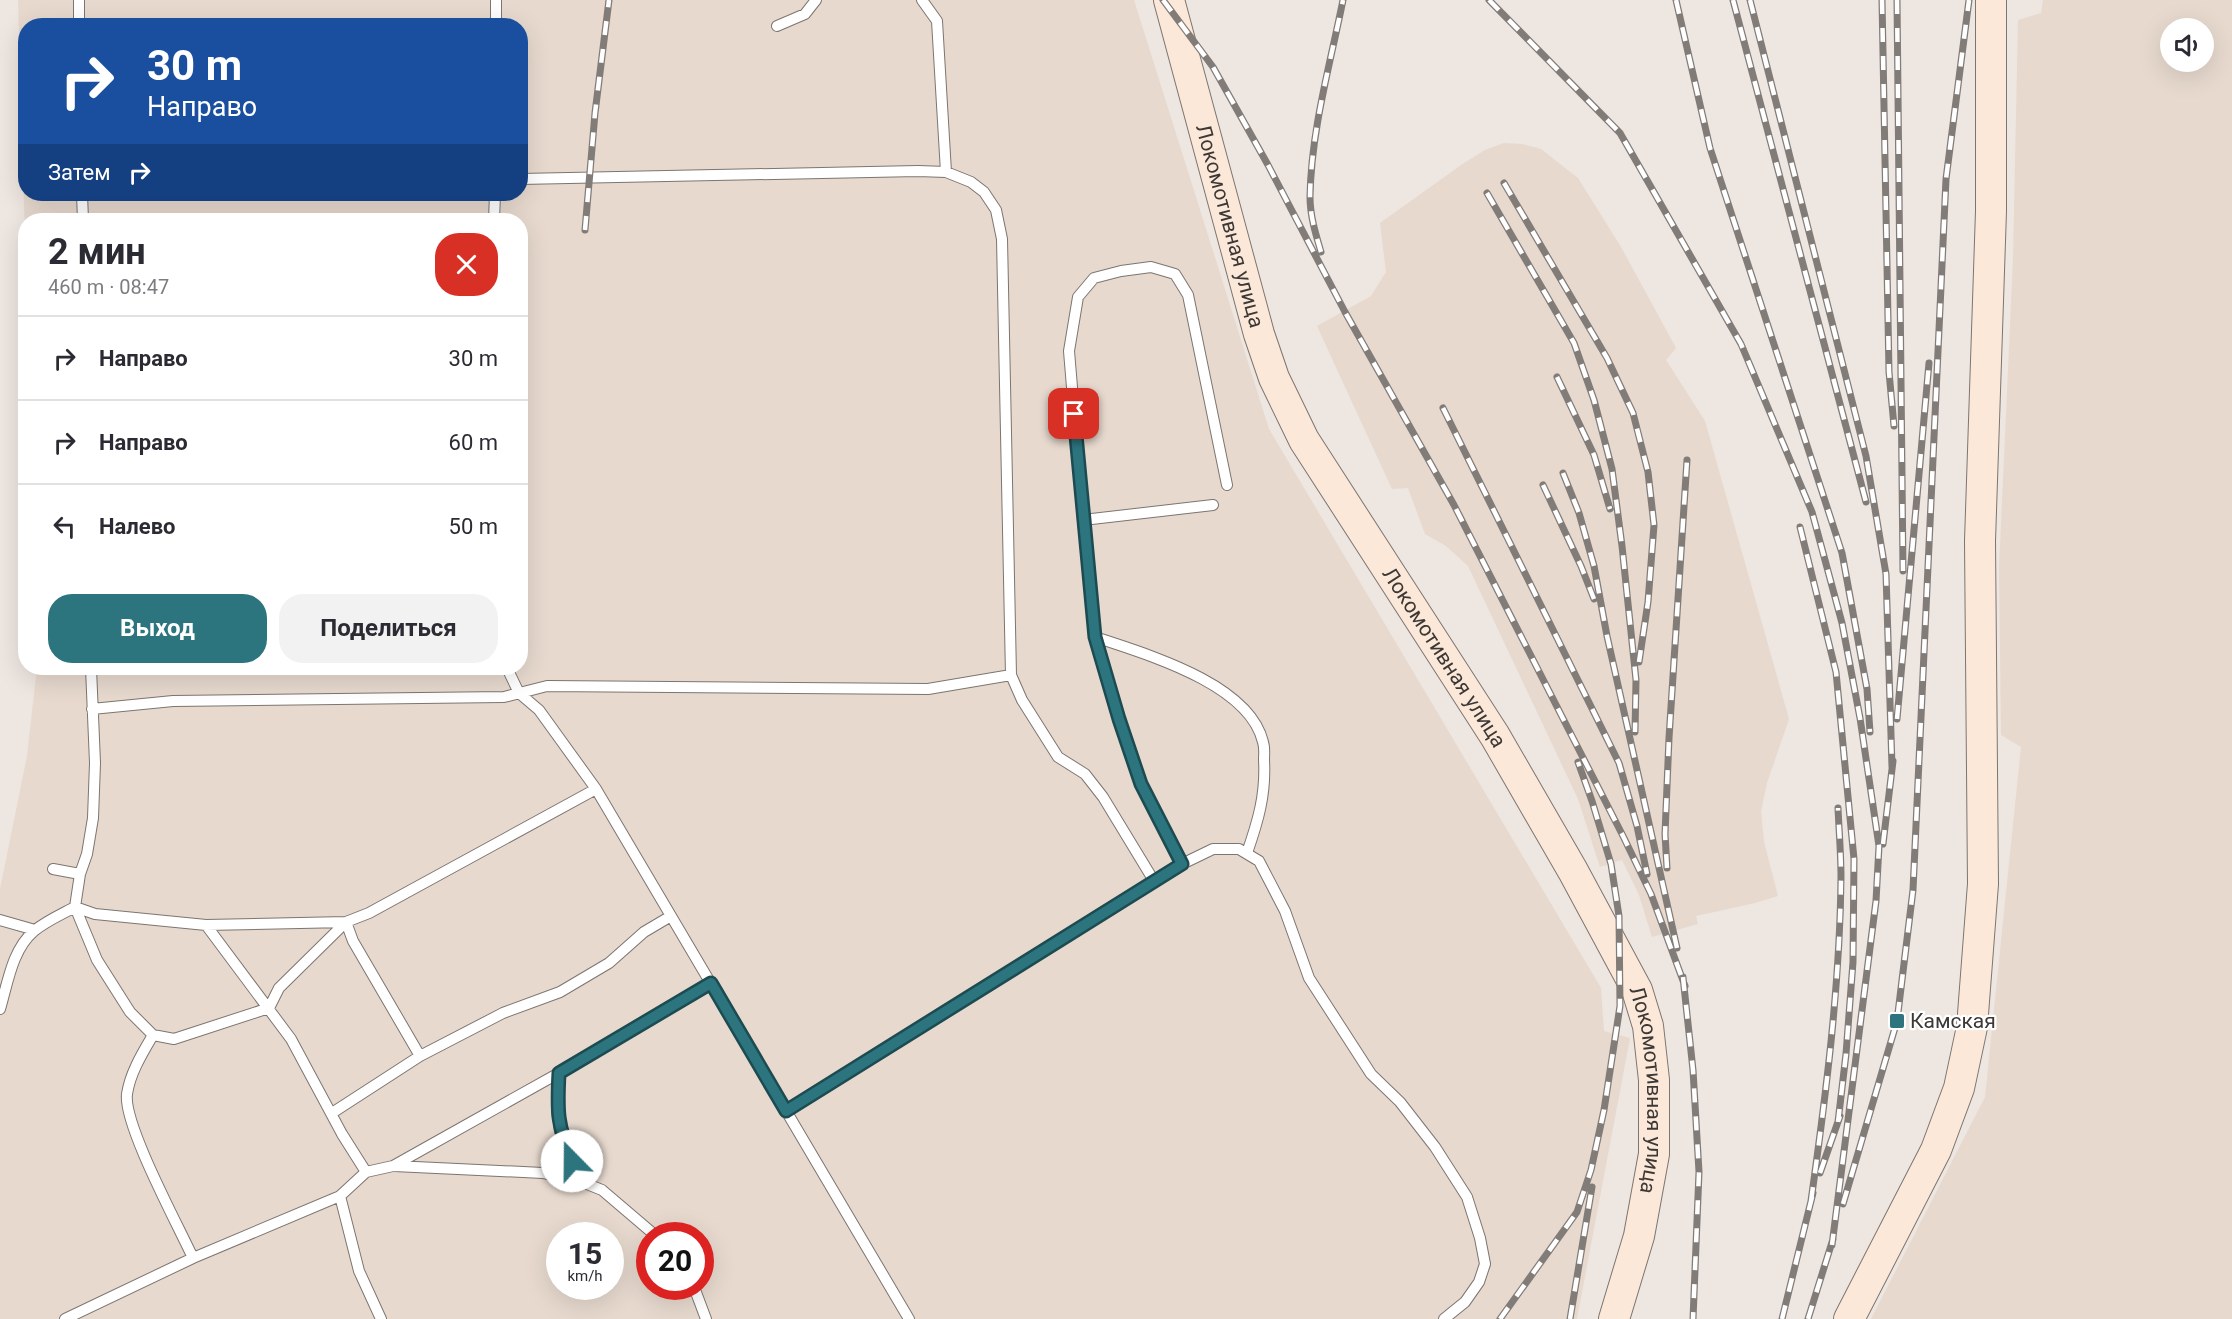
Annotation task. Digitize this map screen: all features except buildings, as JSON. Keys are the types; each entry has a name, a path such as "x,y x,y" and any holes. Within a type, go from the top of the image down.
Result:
{"main road":[{"name":"Локомотивная улица","path":"1169,0 1259,334 1274,378 1304,440 1495,736 1620,955 1637,990 1648,1026 1654,1080 1654,1154 1639,1236 1614,1319"},
{"path":"1849,1319 1936,1150 1959,1088 1972,1027 1983,884 1980,541 1991,211 1991,0"}],"lane":[{"path":"79,0 79,18"},
{"path":"496,0 496,18"},
{"path":"777,26 805,14 816,0"},
{"path":"922,0 937,21 946,172"},
{"path":"528,179 918,171 946,172 970,182 984,192 996,210 1002,239 1011,675 1022,700 1058,757 1085,774 1103,797 1154,881"},
{"path":"1182,864 1141,784 1095,637 1069,351 1078,297 1094,278 1151,267 1175,274 1188,295 1227,485"},
{"path":"1083,520 1213,505"},
{"path":"1095,637 1148,655 1205,679 1232,697 1253,720 1263,742 1265,777 1260,817 1247,854"},
{"path":"91,675 95,763 93,818 75,907 97,960 130,1012 153,1035 174,1039 269,1008 279,988 346,922"},
{"path":"510,675 519,693 539,710 596,789 909,1319"},
{"path":"92,709 172,701 504,697 547,686 928,689 1011,675"},
{"path":"0,1009 15,957 24,942 35,930 75,907 95,914 206,925 346,922 369,913 596,789"},
{"path":"786,1111 1182,864 1213,849 1239,849 1259,861 1285,911 1309,978 1371,1074 1400,1102 1428,1138 1467,1197 1485,1263 1479,1282 1465,1302 1444,1319"},
{"path":"53,869 80,874"},
{"path":"332,1113 420,1056 503,1013 560,992 609,963 644,932 671,916"},
{"path":"0,920 35,930"},
{"path":"346,922 353,940 420,1056"},
{"path":"206,925 291,1039 366,1172"},
{"path":"393,1166 559,1073 711,983"},
{"path":"153,1035 138,1061 127,1095 134,1131 193,1258"},
{"path":"559,1073 557,1111 561,1135 581,1182"},
{"path":"65,1319 193,1258 340,1196 366,1172 393,1166 543,1173 572,1178 602,1190 640,1222"},
{"path":"340,1196 359,1271 381,1319"},
{"path":"699,1300 706,1319"}],"shaded area":[{"path":"18,0 1134,0 1269,429 1601,988 1604,1031 1630,1038 1577,1319 0,1319 0,889 27,756 36,675 528,675 528,213 24,213 24,201 528,201 528,18 19,18"},
{"path":"2043,0 2232,0 2232,1319 1871,1319 1985,1097 2021,747 2001,735 1999,568 2013,259 2018,20 2041,13"},
{"path":"1504,143 1522,144 1541,149 1578,178 1621,247 1676,348 1666,360 1705,421 1789,719 1767,783 1761,811 1764,842 1778,896 1696,916 1698,924 1652,937 1639,895 1622,860 1600,867 1578,799 1468,566 1446,546 1425,534 1408,488 1392,489 1317,326 1371,296 1386,272 1380,223 1464,163 1485,150"}],"railway":[{"path":"585,230 595,113 609,0"},
{"path":"1163,0 1213,67 1268,165 1345,312 1454,505 1651,894 1685,986"},
{"path":"1321,252 1311,211 1311,172 1322,98 1343,0"},
{"path":"1489,0 1620,133 1741,344 1812,512 1842,623 1860,718 1879,846 1876,901 1832,1245"},
{"path":"1676,0 1710,148 1842,553 1867,689 1870,732"},
{"path":"1733,0 1866,502"},
{"path":"1750,0 1866,456 1886,574 1892,767"},
{"path":"1882,0 1889,372 1894,426"},
{"path":"1897,0 1903,571"},
{"path":"1843,1204 1897,1021 1913,890 1946,179 1969,0"},
{"path":"1504,183 1607,358 1633,413 1648,472 1654,525 1648,602 1639,662"},
{"path":"1487,193 1574,343 1594,400 1612,469 1622,546 1636,680 1635,732"},
{"path":"1897,719 1929,363"},
{"path":"1557,377 1594,455 1610,509"},
{"path":"1443,408 1619,763 1637,826 1647,874"},
{"path":"1667,868 1665,834 1669,738 1687,460"},
{"path":"1563,473 1579,513 1594,566 1607,636 1677,948"},
{"path":"1543,485 1594,599"},
{"path":"1800,527 1836,672 1854,859 1853,962 1838,1122"},
{"path":"1883,844 1893,761"},
{"path":"1500,1319 1577,1212 1591,1170 1604,1110 1620,1006 1619,916 1611,864 1578,762"},
{"path":"1811,1201 1827,1080 1838,958 1841,877 1838,808"},
{"path":"1683,977 1693,1070 1699,1172 1693,1319"},
{"path":"1820,1173 1840,1116"},
{"path":"1570,1319 1592,1187"},
{"path":"1782,1319 1813,1193"},
{"path":"1808,1319 1833,1239"}],"place":[{"name":"Камская","path":"1897,1021"}],"route":[{"path":"572,1161 561,1135 557,1111 559,1073 711,983 786,1111 1182,864 1141,784 1095,637 1074,414"}]}
